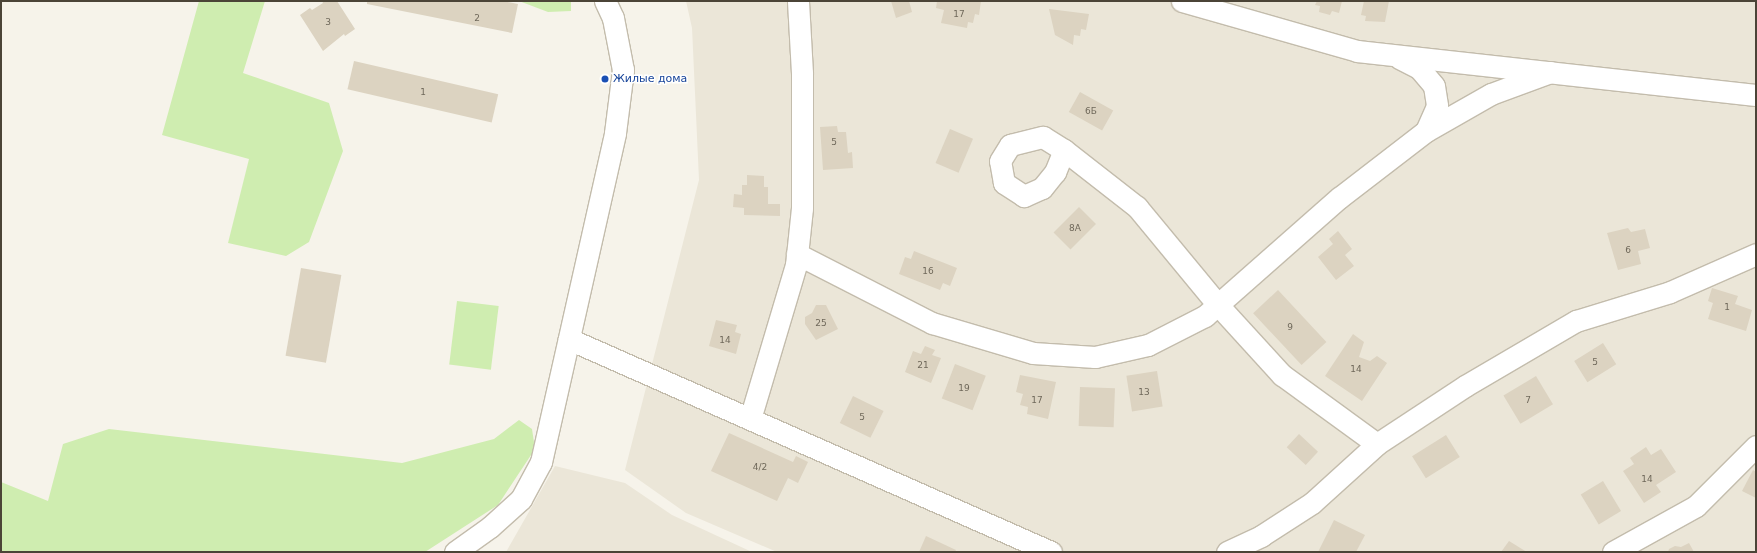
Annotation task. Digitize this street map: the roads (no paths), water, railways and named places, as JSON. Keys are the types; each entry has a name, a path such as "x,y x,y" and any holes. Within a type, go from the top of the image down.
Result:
{"street":[{"path":"455,552 490,527 521,499 541,462 615,132 623,70 613,18 605,1"},
{"path":"750,419 797,254 802,208 802,73 798,1"},
{"path":"1182,1 1357,51 1756,95"},
{"path":"1391,54 1419,68 1434,86 1437,106 1426,130"},
{"path":"797,254 932,323 1033,353 1095,357 1148,345 1205,316 1340,198 1426,130 1491,94 1550,72"},
{"path":"1064,150 1137,207 1218,305 1282,375 1377,444"},
{"path":"1227,552 1261,536 1312,504 1377,444 1465,386 1576,321 1670,292 1756,254"},
{"path":"569,339 1051,552"},
{"path":"1613,552 1696,506 1756,446"}],"place":[{"name":"Жилые дома","path":"605,79"}]}
